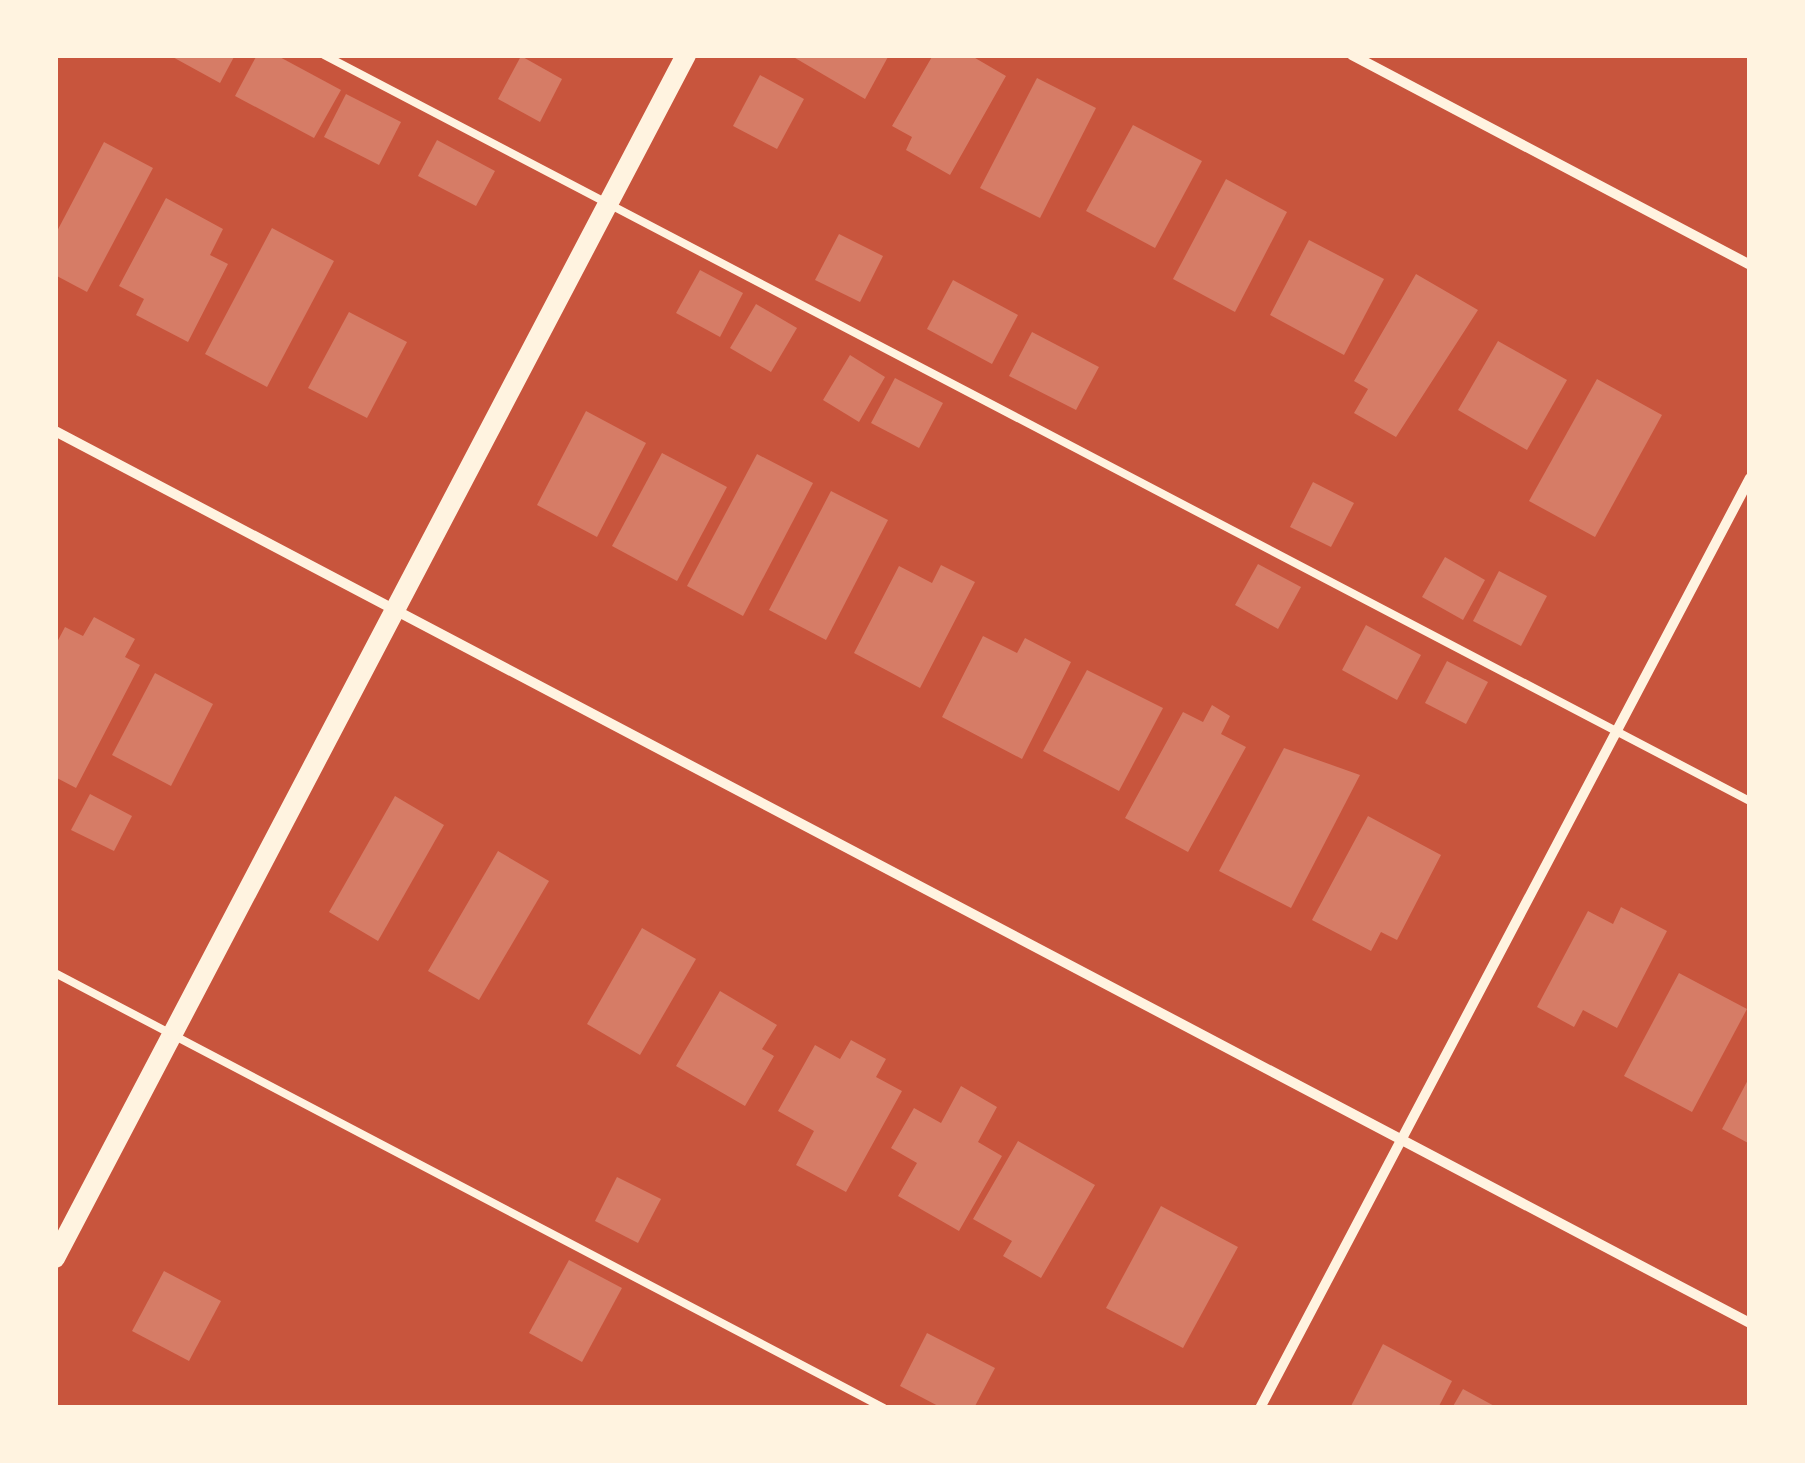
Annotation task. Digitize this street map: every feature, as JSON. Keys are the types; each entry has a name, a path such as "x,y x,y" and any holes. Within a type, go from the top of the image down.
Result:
{"main road":[{"path":"55,1258 686,55"}],"street":[{"path":"1352,55 1750,265"},
{"path":"55,432 1750,1323"},
{"path":"1260,1408 1750,478"}],"lane":[{"path":"324,55 1750,801"},
{"path":"55,973 884,1408"}],"building":[{"path":"169,55 235,55 220,83"},
{"path":"257,55 276,55 341,90 314,138 235,96"},
{"path":"790,55 889,55 865,99"},
{"path":"933,55 970,55 1006,76 950,175 906,150 912,137 892,126"},
{"path":"521,56 562,79 540,122 498,99"},
{"path":"760,75 804,99 777,149 733,126"},
{"path":"1037,78 1096,108 1040,218 980,188"},
{"path":"346,94 401,122 379,165 324,137"},
{"path":"1133,125 1202,161 1155,248 1086,211"},
{"path":"437,140 495,171 476,206 418,176"},
{"path":"104,142 153,168 87,292 55,275 55,235"},
{"path":"1226,179 1287,212 1235,312 1173,279"},
{"path":"166,198 223,229 210,255 228,264 188,342 136,315 144,299 119,286"},
{"path":"272,228 334,261 267,387 205,354"},
{"path":"839,234 883,256 860,302 815,280"},
{"path":"1309,240 1384,279 1344,355 1270,315"},
{"path":"700,270 743,293 720,337 676,313"},
{"path":"1416,274 1478,310 1396,437 1354,413 1368,389 1354,381"},
{"path":"953,280 1018,315 992,364 927,329"},
{"path":"756,304 797,328 771,372 730,348"},
{"path":"349,312 407,342 367,418 308,388"},
{"path":"1032,332 1099,367 1076,410 1009,376"},
{"path":"1498,341 1567,380 1527,450 1458,410"},
{"path":"850,355 885,377 859,422 823,400"},
{"path":"895,378 943,403 919,448 871,423"},
{"path":"1597,379 1662,415 1595,537 1529,501"},
{"path":"586,411 646,443 597,537 537,505"},
{"path":"662,453 727,487 677,581 612,546"},
{"path":"757,454 813,483 743,616 687,586"},
{"path":"1313,482 1354,503 1331,547 1290,527"},
{"path":"831,491 888,520 826,640 769,610"},
{"path":"1445,557 1485,580 1463,620 1422,597"},
{"path":"1258,564 1301,587 1278,629 1235,605"},
{"path":"941,565 975,582 920,688 854,653 899,566 932,583"},
{"path":"1499,571 1547,596 1521,646 1473,621"},
{"path":"94,617 135,639 125,657 140,665 76,788 55,777 55,646 65,627 83,636"},
{"path":"1366,625 1421,655 1397,700 1342,670"},
{"path":"983,636 1017,653 1025,638 1071,662 1022,759 942,717"},
{"path":"1447,661 1488,682 1466,724 1425,703"},
{"path":"1087,670 1163,708 1119,791 1043,751"},
{"path":"155,673 213,704 171,786 112,755"},
{"path":"1212,705 1230,716 1221,734 1246,747 1188,852 1125,818 1183,712 1203,722"},
{"path":"1284,748 1360,775 1291,908 1219,871"},
{"path":"90,794 132,816 114,851 71,830"},
{"path":"395,796 444,825 378,941 329,912"},
{"path":"1368,816 1441,855 1397,940 1381,932 1371,951 1312,920"},
{"path":"498,851 549,881 479,1000 428,971"},
{"path":"1621,907 1667,931 1617,1028 1583,1010 1574,1027 1537,1007 1588,911 1613,924"},
{"path":"642,928 696,959 640,1055 587,1024"},
{"path":"1679,973 1747,1009 1692,1112 1624,1076"},
{"path":"720,991 777,1025 762,1049 774,1056 745,1106 676,1066"},
{"path":"851,1040 886,1059 876,1077 902,1091 846,1192 796,1165 814,1131 778,1111 815,1045 840,1059"},
{"path":"1750,1076 1750,1144 1722,1129"},
{"path":"961,1086 997,1107 978,1142 1002,1156 959,1231 898,1196 917,1163 891,1148 914,1108 941,1123"},
{"path":"1018,1141 1095,1185 1041,1278 1003,1256 1012,1241 973,1219"},
{"path":"617,1177 661,1199 638,1243 595,1221"},
{"path":"1161,1206 1238,1247 1183,1348 1106,1308"},
{"path":"569,1260 622,1288 582,1362 529,1333"},
{"path":"164,1271 221,1301 189,1361 132,1331"},
{"path":"927,1333 995,1368 974,1408 942,1408 900,1386"},
{"path":"1383,1344 1452,1381 1438,1408 1350,1408"},
{"path":"1463,1389 1498,1408 1452,1408"}]}
